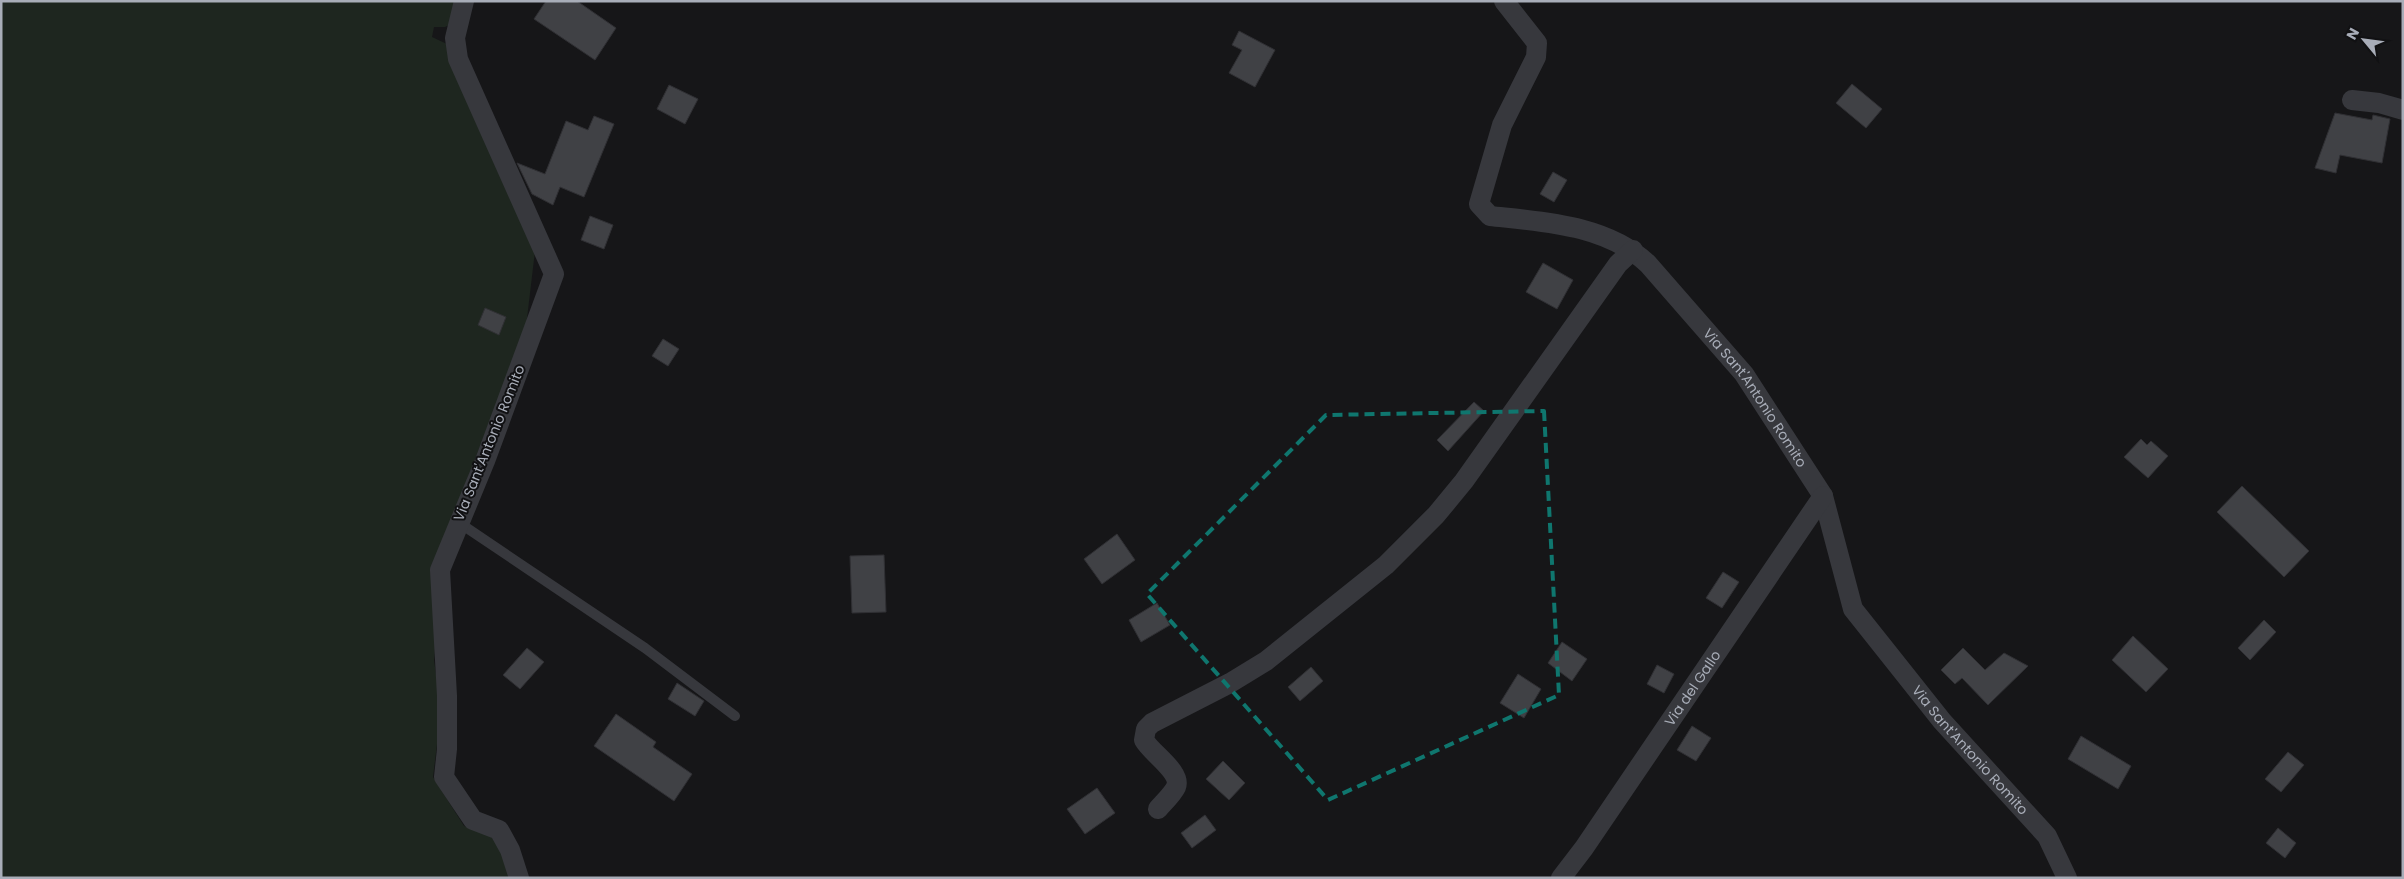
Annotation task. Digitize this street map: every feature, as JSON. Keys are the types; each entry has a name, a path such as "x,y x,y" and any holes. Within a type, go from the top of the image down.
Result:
{"street":[{"name":"Via Sant'Antonio Romito","path":"464,1 455,38 458,58 554,274 485,461 458,522 440,570 447,696 447,749 444,777 473,820 499,830 510,850 519,878"},
{"name":"Via Sant'Antonio Romito","path":"1504,1 1537,43 1536,57 1502,126 1479,204 1490,216 1541,222 1603,235 1633,250 1648,264 1744,374 1823,496 1853,609 1942,721 2047,836 2067,878"},
{"path":"2352,100 2379,103 2403,110"},
{"path":"1158,809 1176,788 1177,779 1174,772 1149,749 1144,740 1146,729 1152,723 1230,683 1266,661 1398,552 1436,514 1464,481 1618,264 1633,250"},
{"name":"Via del Gallo","path":"1561,878 1584,848 1823,496"}],"lane":[{"path":"458,522 645,648 735,716"}],"highlighted area":[{"path":"1544,411 1559,695 1328,800 1147,594 1326,415"}],"shaded area":[{"path":"1,1 456,1 451,24 445,27 434,27 432,37 449,45 535,251 526,327 445,537 434,660 441,712 433,777 464,826 493,838 501,848 511,878 1,878"}],"building":[{"path":"546,1 577,1 616,28 595,60 534,19"},
{"path":"1239,31 1275,50 1255,87 1229,73 1242,50 1232,45"},
{"path":"1852,84 1882,109 1866,128 1836,103"},
{"path":"669,85 698,99 685,124 657,109"},
{"path":"2335,113 2372,120 2373,115 2390,119 2382,163 2340,155 2336,173 2315,168"},
{"path":"594,116 614,124 584,197 560,187 553,205 532,194 517,163 545,174 566,121 588,130"},
{"path":"1553,172 1567,180 1554,202 1540,194"},
{"path":"590,216 613,225 604,249 581,240"},
{"path":"1543,263 1573,280 1557,309 1526,292"},
{"path":"485,308 506,317 499,335 478,325"},
{"path":"663,339 679,349 668,366 652,356"},
{"path":"1474,402 1484,411 1448,451 1437,440"},
{"path":"2141,439 2147,445 2151,441 2168,456 2148,478 2124,457"},
{"path":"2242,486 2309,551 2284,577 2217,512"},
{"path":"1117,534 1135,560 1102,584 1084,559"},
{"path":"884,555 886,612 852,613 850,556"},
{"path":"1723,572 1739,582 1722,608 1706,598"},
{"path":"1157,603 1170,625 1141,642 1129,620"},
{"path":"2264,620 2276,632 2250,660 2238,648"},
{"path":"2133,636 2168,669 2146,692 2112,660"},
{"path":"1562,642 1587,659 1572,681 1548,663"},
{"path":"527,648 544,662 520,689 503,675"},
{"path":"1963,648 1985,670 2004,653 2028,666 1988,705 1962,678 1955,684 1941,670"},
{"path":"1657,665 1674,674 1664,693 1647,684"},
{"path":"1311,667 1323,681 1300,701 1288,687"},
{"path":"1518,674 1541,689 1524,718 1500,703"},
{"path":"677,683 704,701 695,716 668,699"},
{"path":"616,714 656,742 653,747 692,774 674,801 594,746"},
{"path":"1692,726 1711,738 1696,761 1677,750"},
{"path":"2081,736 2131,766 2118,789 2068,759"},
{"path":"2288,752 2304,765 2281,792 2265,779"},
{"path":"1223,761 1245,783 1229,800 1206,779"},
{"path":"1097,788 1115,813 1085,834 1067,809"},
{"path":"1205,815 1216,830 1192,848 1181,833"},
{"path":"2278,828 2296,843 2285,858 2266,843"}]}
